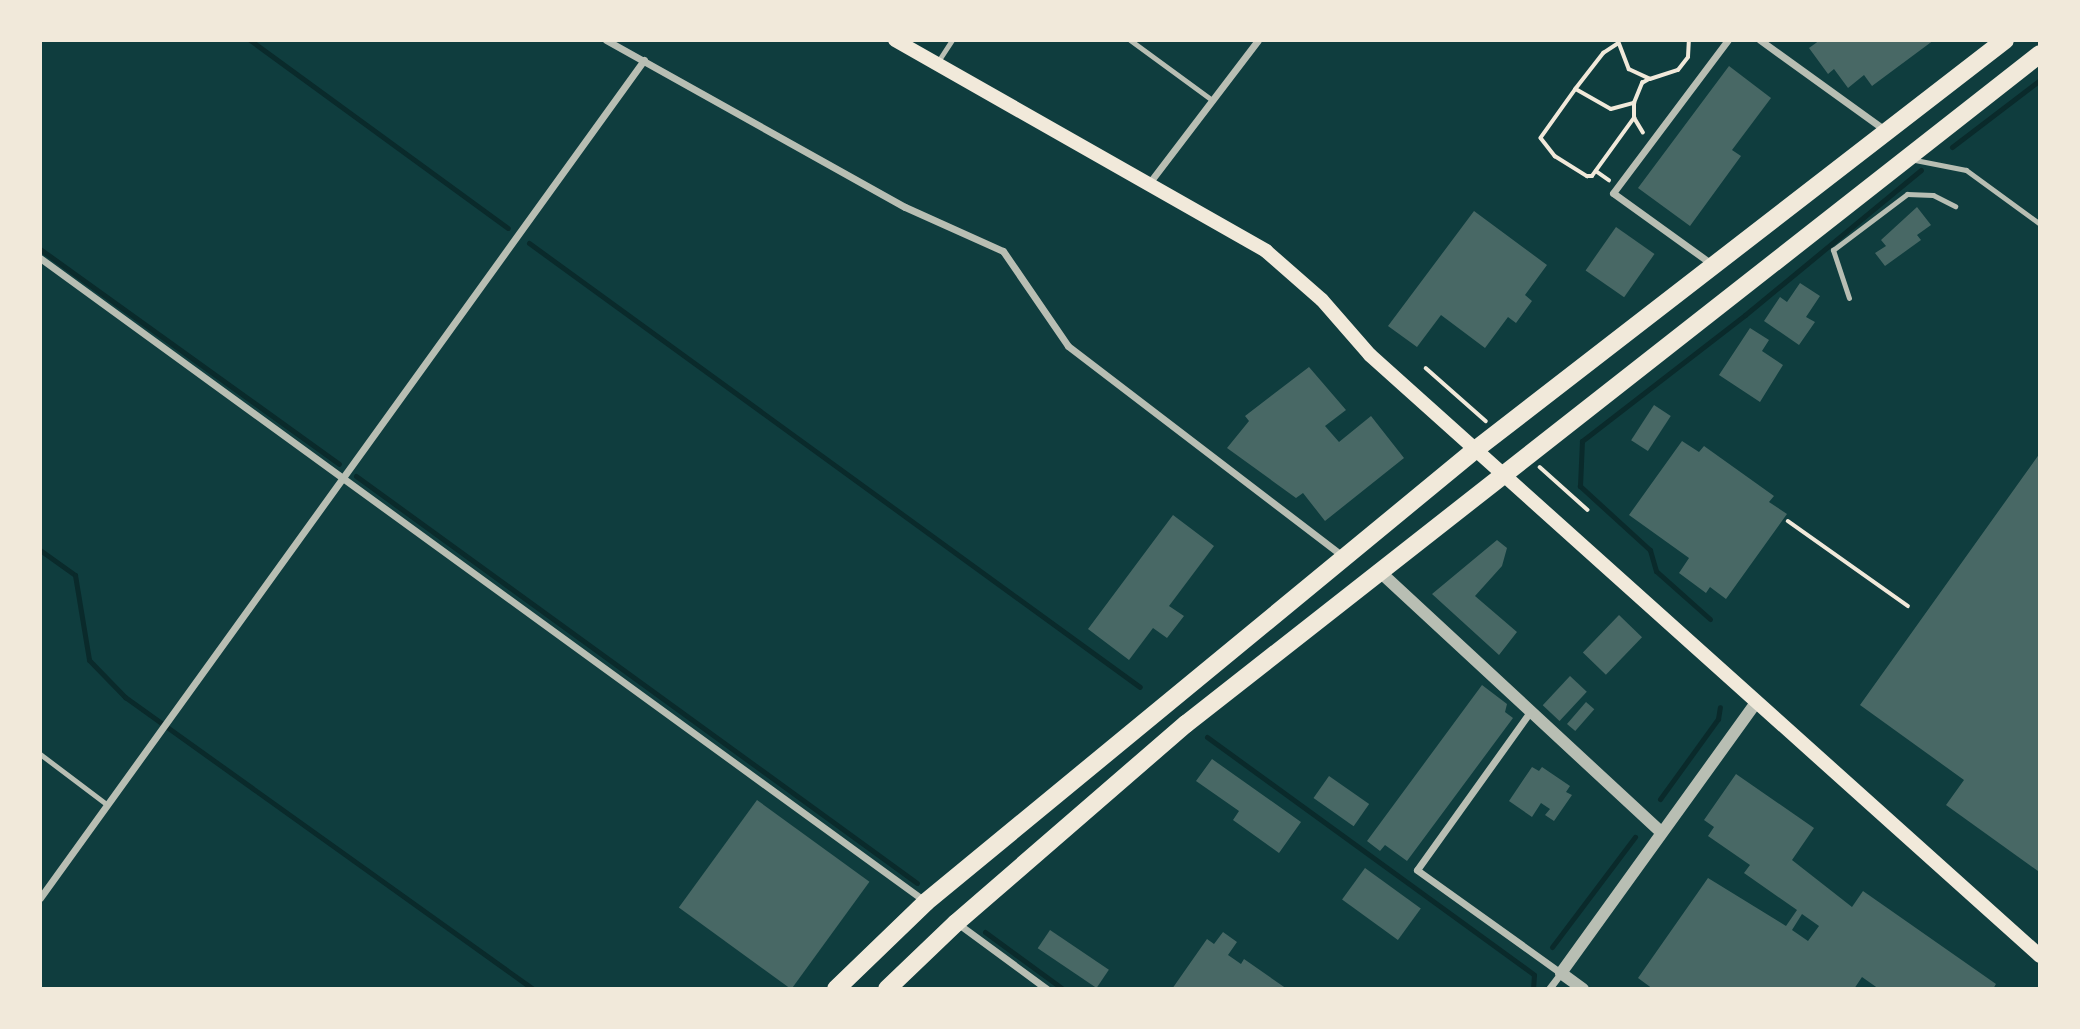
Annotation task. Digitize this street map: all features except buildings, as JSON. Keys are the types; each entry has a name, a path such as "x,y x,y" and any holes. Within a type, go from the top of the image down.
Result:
{"highway":[{"path":"836,989 926,902 1475,450 2005,40"},
{"path":"887,989 956,923 1186,724 1502,472 2040,54"}],"main road":[{"path":"895,40 1150,182 1266,251 1322,300 1370,355 2040,956"}],"street":[{"path":"606,40 905,207 1003,251 1068,346 1344,557"},
{"path":"1713,266 1613,193 1728,40"},
{"path":"1760,40 1886,131"},
{"path":"1150,182 1255,41"},
{"path":"40,898 644,60"},
{"path":"40,258 926,902"},
{"path":"1378,570 1661,832"},
{"path":"1549,989 1757,701"},
{"path":"1530,712 1417,870 1583,989"},
{"path":"956,923 1048,989"}],"lane":[{"path":"937,64 952,40"},
{"path":"1130,40 1212,100"},
{"path":"1897,163 1920,159 1966,170 2040,224"},
{"path":"1849,298 1833,250 1907,194 1933,195 1955,206"},
{"path":"40,754 106,804"}],"path":[{"path":"1646,138 1634,118 1634,103 1642,83 1678,70 1688,57 1689,40"},
{"path":"1634,118 1592,176 1587,176 1555,156 1541,138 1604,52 1618,42 1629,69 1650,79"},
{"path":"1576,89 1611,109 1634,103"},
{"path":"1788,521 1908,606"}],"waterway":[{"path":"250,40 508,228"},
{"path":"1952,147 2040,80"},
{"path":"1710,619 1656,571 1650,550 1580,486 1582,441 1745,315 1921,170"},
{"path":"529,243 1140,687"},
{"path":"40,249 339,464"},
{"path":"356,476 917,883"},
{"path":"40,550 75,575 89,660 125,697 533,989"},
{"path":"1660,799 1718,719 1720,707"},
{"path":"1207,737 1534,975 1533,989"},
{"path":"1552,947 1635,837"},
{"path":"985,932 1063,989"}]}
